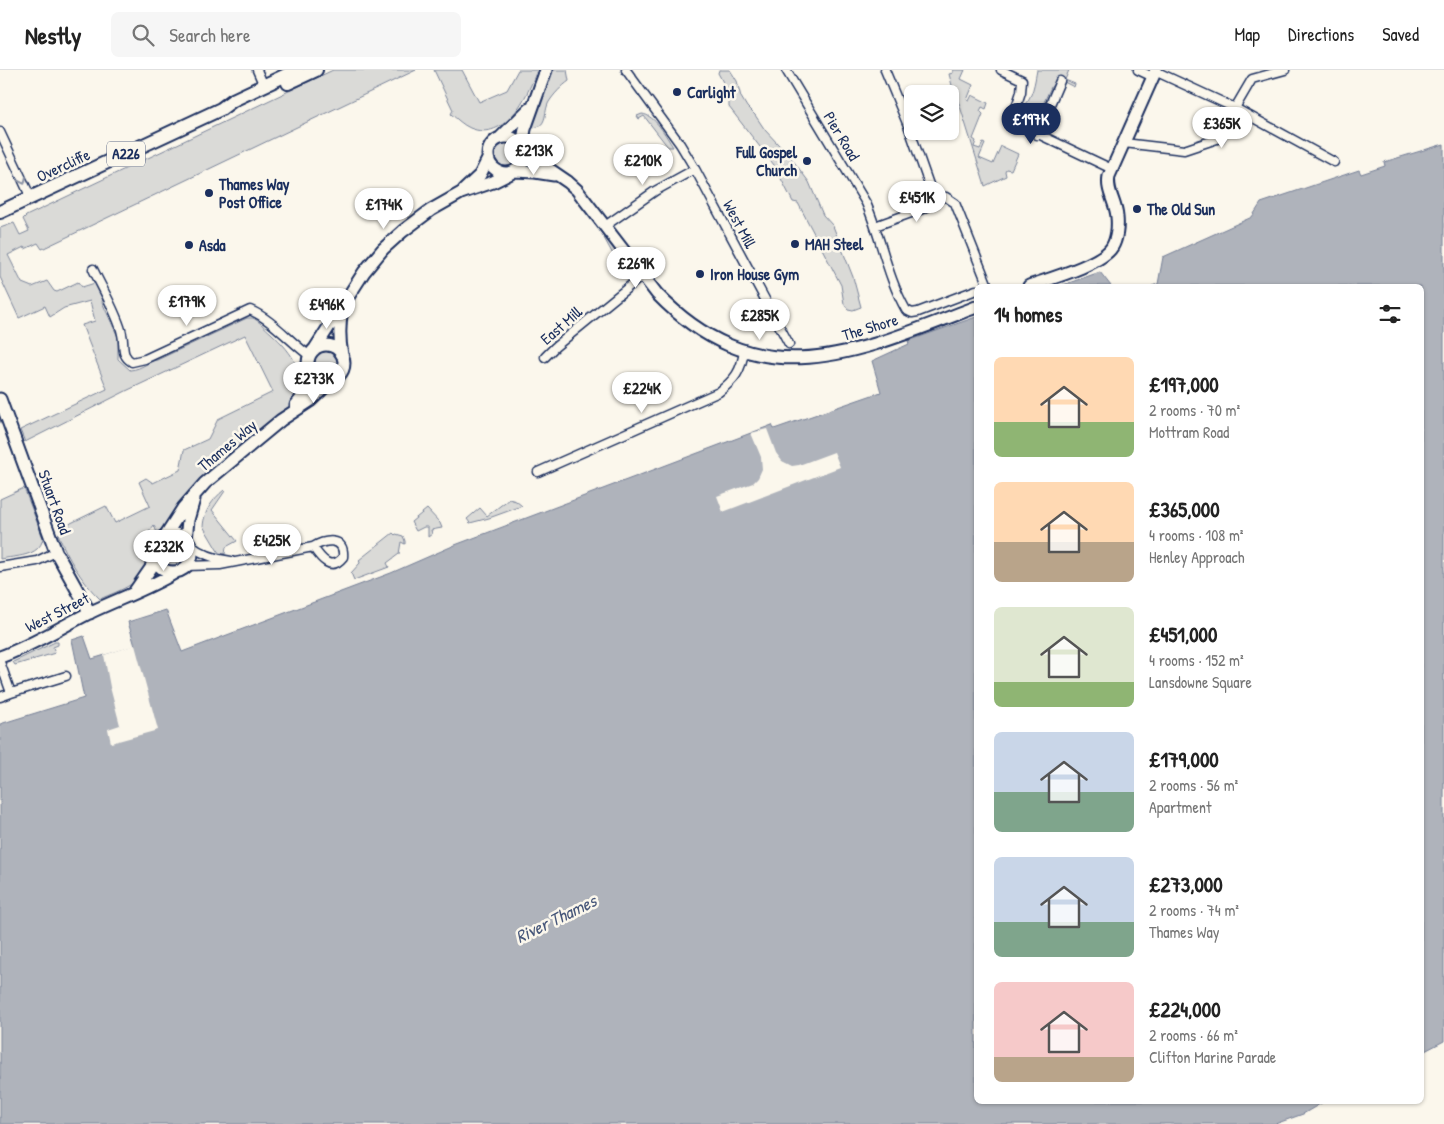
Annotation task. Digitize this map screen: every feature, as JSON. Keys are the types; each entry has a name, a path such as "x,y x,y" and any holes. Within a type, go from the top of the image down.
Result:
{"main road":[{"name":"Overcliffe","path":"221,109 233,100 264,86 307,71"},
{"name":"Overcliffe","path":"0,212 221,109 258,98 307,71"}],"street":[{"path":"257,70 264,86"},
{"path":"343,305 340,341 344,360 343,370 332,380 322,381 316,378 309,370 308,365 312,353 364,272 384,249 420,217 461,193 493,182 513,172 522,164 523,136 546,70"},
{"name":"West Mill","path":"626,70 680,144 695,169 789,344"},
{"name":"Pier Road","path":"786,70 866,203 875,226 880,247 906,310 912,313 918,312 974,291"},
{"path":"875,226 925,208 932,201 933,196 915,144 885,70"},
{"path":"1001,70 1022,80 1021,92 1014,110 1013,119 1022,128 1112,169"},
{"path":"1138,70 1154,73 1235,108 1334,162"},
{"path":"1124,143 1184,150 1220,138 1252,79 1262,73 1285,70"},
{"path":"1034,284 1101,258 1113,246 1117,218 1108,185 1112,169 1154,73"},
{"path":"1037,135 1060,81"},
{"path":"532,106 501,138 491,144 488,149 490,164 497,171 535,172 561,177"},
{"path":"0,132 30,198"},
{"path":"501,138 513,139 523,149"},
{"name":"The Shore","path":"523,149 577,190 656,294 684,320 709,336 744,351 770,356 806,359 856,350 974,308"},
{"path":"461,193 480,175 488,159"},
{"path":"605,226 655,191 695,169"},
{"path":"933,196 946,197 955,203 987,284"},
{"path":"93,269 121,328 123,354 132,362 144,360 250,310 262,315 297,347 312,353"},
{"name":"East Mill","path":"545,358 555,347 642,276"},
{"path":"312,353 319,346 330,345 342,354"},
{"path":"538,472 719,392 739,373 744,351"},
{"name":"Thames Way","path":"281,420 305,394 309,370"},
{"name":"Thames Way","path":"165,536 183,508 219,471 281,420 310,400 332,380"},
{"name":"Stuart Road","path":"0,399 3,418 56,552 90,613"},
{"name":"Thames Way","path":"188,542 188,520 195,495"},
{"path":"235,561 208,556 177,535 165,536 156,544 154,555 159,566 170,572 220,565 313,547"},
{"path":"181,569 192,555 188,542"},
{"path":"0,567 37,561 56,552"},
{"name":"West Street","path":"130,596 145,579 151,568 154,555"},
{"name":"West Street","path":"0,658 90,613 157,584 181,569"},
{"path":"0,662 11,693"},
{"path":"0,696 66,676"}],"shaded area":[{"path":"333,70 416,70 42,249 38,243 8,255 22,283 32,287 47,281 54,291 57,292 78,282 82,287 95,283 118,337 118,359 130,370 157,360 247,318 253,318 279,340 297,366 300,385 293,405 182,501 157,533 154,525 146,540 148,558 147,566 143,573 138,579 123,589 100,599 76,569 58,534 71,523 106,506 115,523 150,506 139,482 146,478 153,483 180,470 184,450 208,439 218,419 273,392 245,335 126,391 25,442 20,430 107,389 82,325 95,321 90,301 64,308 50,317 45,306 19,318 0,277 0,228 14,223 20,235 29,231 23,219 26,216"},
{"path":"434,70 462,70 479,102 507,90 518,70 537,70 528,92 514,114 505,123 494,129 483,131 467,127 451,114 453,110"},
{"path":"552,70 567,70 569,81 558,90 549,102 543,123 535,128 529,128"},
{"path":"719,70 730,70 737,81 741,97 747,107 809,182 823,215 833,226 853,277 861,307 853,310 848,309 844,304 841,285 798,203 793,202 774,165 729,107 731,97 718,73"},
{"path":"953,70 965,70 961,79 973,85 967,100 969,101 972,95 988,103 986,109 982,107 980,111 983,114 973,139 976,141 974,147 980,149 983,143 985,144 979,158 993,164 1001,146 1018,154 1011,170 1006,169 1006,176 985,186 959,103 959,85 952,85 949,74 953,73"},
{"path":"1037,70 1069,70 1065,80 1075,84 1074,87 1058,79 1051,87 1038,115 1039,119 1035,128 1022,121 1019,116 1022,106 1031,95"},
{"path":"647,115 656,122 673,147 668,147 644,116 639,119 637,116"},
{"path":"506,142 515,146 519,155 515,164 506,168 497,164 493,155 497,146"},
{"path":"604,238 607,239 625,264 627,268 626,278"},
{"path":"326,350 335,354 339,363 335,372 326,376 317,372 313,363 317,354"},
{"path":"24,488 43,538 41,544 32,552 0,559 0,499"},
{"path":"224,490 212,510 237,541 226,547 225,554 219,553 203,526 205,515 210,506"},
{"path":"509,499 516,501 522,506 470,523 467,519 480,508 487,516"},
{"path":"427,509 440,523 442,528 431,530 432,534 428,537 428,527 416,531 411,522"},
{"path":"393,533 403,536 405,544 401,542 399,554 387,563 389,567 354,580 351,573 360,563 359,560"},
{"path":"173,541 181,545 185,553 181,561 173,565 165,561 161,553 165,545"},
{"path":"58,642 58,645 53,647 55,653 15,665 13,662"}],"water":[{"path":"1444,144 1444,1041 1424,1051 1424,284 1158,284 1163,257 1252,217 1261,203 1359,170 1361,174 1385,166 1384,162"},
{"path":"1100,272 1109,284 1066,284"},
{"name":"River Thames","path":"974,318 974,1104 1320,1104 1303,1114 1275,1124 0,1124 0,724 84,698 72,640 84,636 92,659 135,646 128,622 166,610 182,652 391,573 455,545 772,425 774,429 881,392 872,361 909,344 908,341"}],"pier":[{"path":"767,429 776,453 782,461 792,466 799,465 834,452 840,467 723,512 717,496 753,483 758,478 762,469 761,457 751,433"},
{"path":"135,645 158,730 111,743 108,729 120,725 104,655"}],"place":[{"name":"Carlight","path":"677,92"},
{"name":"Full Gospel Church","path":"807,161"},
{"name":"Thames Way Post Office","path":"209,193"},
{"name":"The Old Sun","path":"1137,209"},
{"name":"MAH Steel","path":"795,244"},
{"name":"Asda","path":"189,245"},
{"name":"Iron House Gym","path":"700,274"}]}
